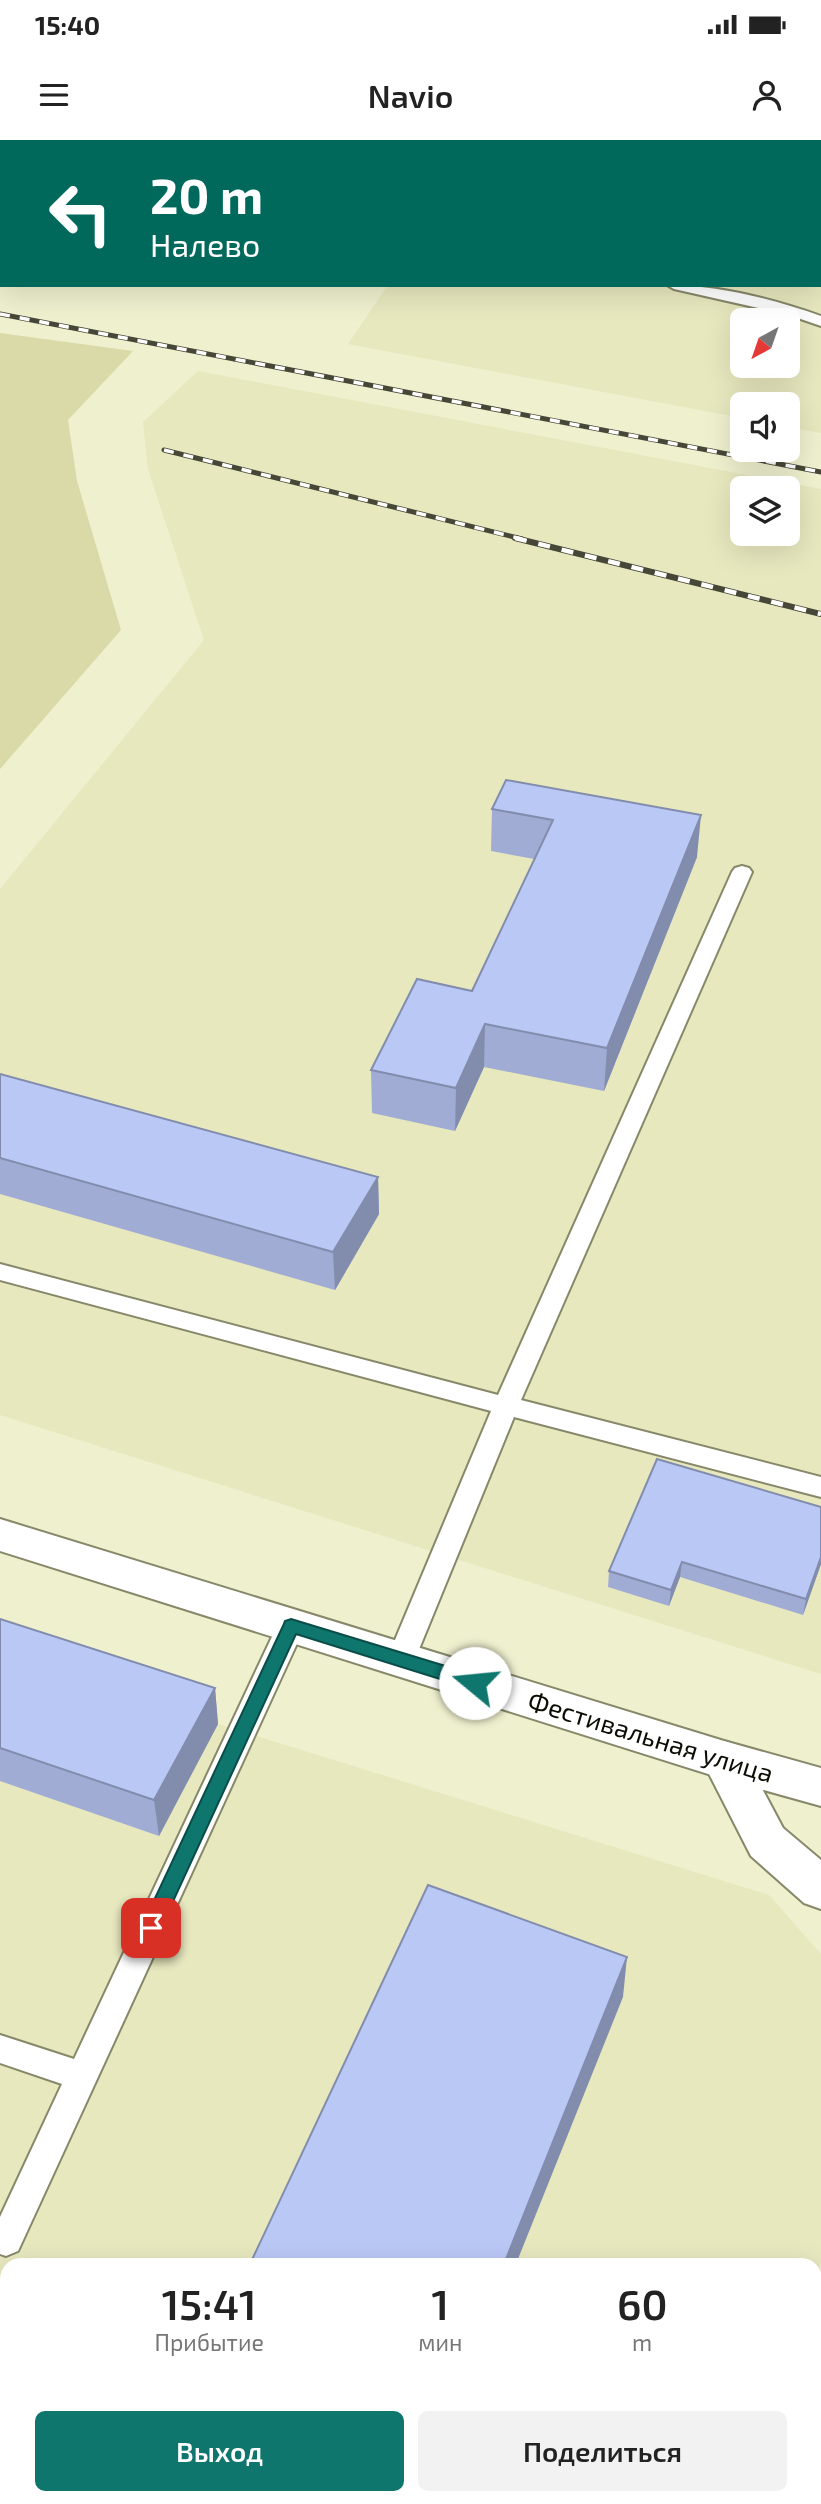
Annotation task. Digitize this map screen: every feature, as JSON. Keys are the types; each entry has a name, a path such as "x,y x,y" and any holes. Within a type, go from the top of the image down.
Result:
{"main road":[{"name":"Фестивальная улица","path":"0,1535 724,1760 821,1787"},
{"path":"724,1760 767,1842 821,1889"}],"lane":[{"path":"683,287 793,311 821,321"},
{"path":"401,1659 506,1406 742,872"},
{"path":"0,1272 821,1487"},
{"path":"0,2238 6,2239 291,1626"},
{"path":"0,2049 83,2076"}],"shaded area":[{"path":"387,287 821,287 821,433 800,429 800,392 730,392 730,416 348,344"},
{"path":"0,333 133,351 68,420 77,481 121,630 0,769"},
{"path":"198,371 752,476 730,476 730,546 800,546 800,485 821,489 821,1674 0,1415 0,889 204,640 148,469 143,422"},
{"path":"0,1653 218,1724 769,1895 821,1954 821,2258 0,2258"}],"building":[{"path":"506,780 701,815 607,1048 485,1024 456,1088 371,1070 417,979 472,991 553,820 492,809"},
{"path":"0,1074 378,1177 333,1252 0,1158"},
{"path":"657,1459 821,1507 821,1557 806,1599 682,1562 671,1590 609,1571"},
{"path":"0,1619 215,1688 154,1800 0,1748"},
{"path":"428,1885 627,1957 506,2258 253,2258"}],"railway":[{"path":"0,314 821,472"},
{"path":"164,450 522,539"},
{"path":"515,538 821,614"}],"route":[{"path":"151,1928 291,1626 475,1683"}]}
